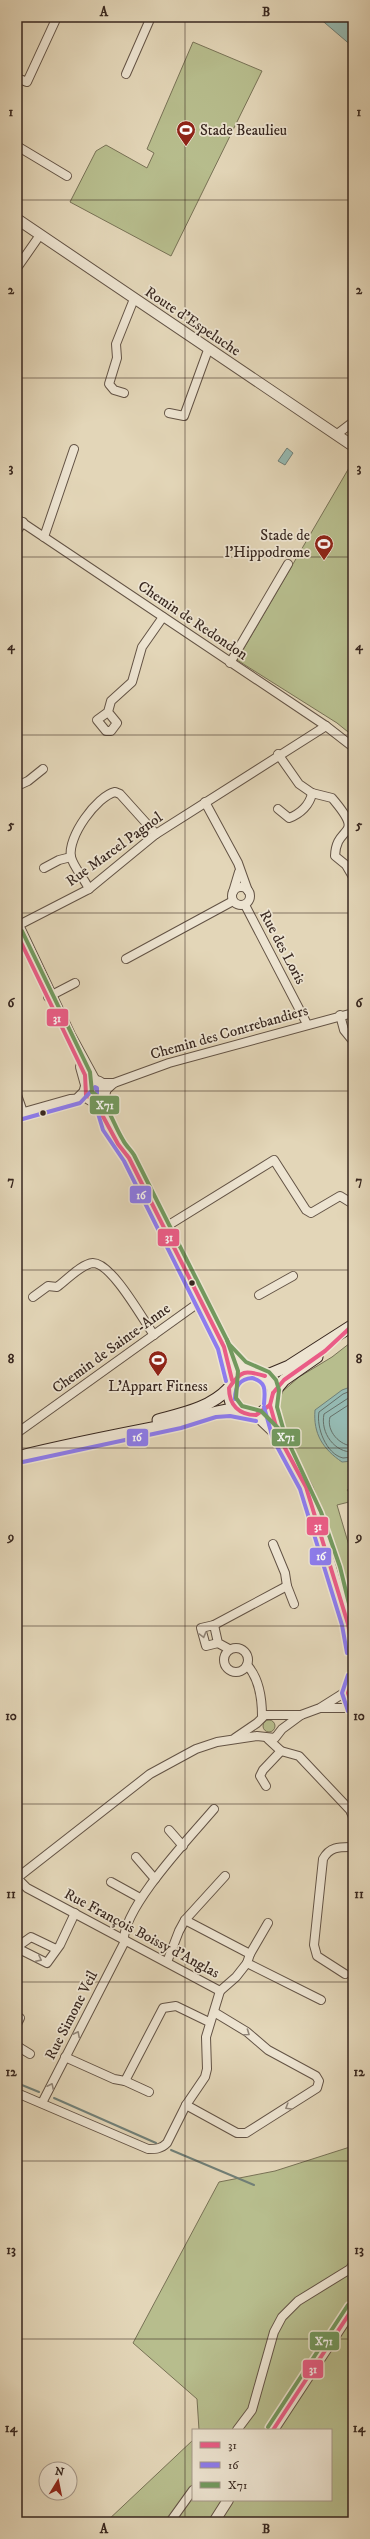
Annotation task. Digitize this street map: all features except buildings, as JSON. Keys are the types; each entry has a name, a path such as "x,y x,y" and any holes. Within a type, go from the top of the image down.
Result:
{"main road":[{"path":"265,1376 277,1372 339,1336 353,1325"},
{"path":"17,1457 140,1429 180,1422 220,1410 235,1409 245,1414 256,1415 270,1405 273,1393 284,1380 325,1351 339,1336"},
{"path":"140,1429 151,1422 197,1409 218,1400 237,1376 249,1371 265,1376 270,1381 273,1393"},
{"path":"231,1384 229,1399 235,1409"}],"street":[{"path":"17,78 26,82 57,17"},
{"path":"126,74 150,17"},
{"path":"17,146 67,176"},
{"name":"Route d'Espeluche","path":"17,219 208,350 353,446"},
{"path":"17,268 40,235"},
{"path":"124,393 114,390 109,384 117,358 116,344 134,299"},
{"path":"169,413 184,416 208,350"},
{"path":"336,435 353,422"},
{"path":"44,537 74,449"},
{"path":"17,530 20,520"},
{"name":"Chemin de Redondon","path":"20,520 326,726 353,747"},
{"path":"230,662 288,564"},
{"path":"108,712 111,701 132,682 142,647 163,617"},
{"name":"Rue Marcel Pagnol","path":"17,927 89,889 156,834 278,754 326,726"},
{"path":"278,754 299,784 312,793 332,798 350,822 350,827 336,846 335,856 346,865 353,877"},
{"path":"17,786 28,781 43,769"},
{"path":"278,809 289,818 297,815 311,801 312,793"},
{"path":"89,889 71,857 70,846 76,832 103,797 108,794 120,794 156,834"},
{"path":"205,802 238,863 239,872 250,898 245,905 238,905 233,896 239,872"},
{"path":"44,868 59,860 71,857"},
{"path":"126,959 233,896 239,888 248,891"},
{"name":"Rue des Loris","path":"245,905 307,1024"},
{"path":"17,927 92,1092 118,1144 129,1158 224,1347 231,1384"},
{"path":"49,996 75,983"},
{"name":"Chemin des Contrebandiers","path":"20,1113 92,1092 169,1063 340,1015 353,1013"},
{"path":"340,1015 344,1030 353,1041"},
{"path":"17,1095 20,1113"},
{"path":"164,1228 274,1160 306,1210 311,1213 340,1196 353,1204"},
{"path":"33,1298 48,1286 58,1287 84,1266 92,1263 100,1265 122,1287 154,1335"},
{"path":"259,1295 293,1276"},
{"name":"Chemin de Sainte-Anne","path":"17,1434 201,1301"},
{"path":"224,1347 249,1371"},
{"path":"270,1405 279,1437 306,1487 348,1624 353,1652"},
{"path":"256,1415 279,1437"},
{"path":"273,1544 285,1573 287,1586 294,1604"},
{"path":"216,1644 206,1646 201,1628 214,1625 287,1586"},
{"path":"348,1624 353,1634"},
{"path":"214,1625 216,1644 226,1653"},
{"path":"237,1648 245,1652 248,1660 247,1665 241,1671 233,1672 225,1666 226,1653 237,1648"},
{"path":"247,1665 254,1674 266,1717 258,1731 280,1750 299,1756 350,1810 353,1817"},
{"path":"320,1708 353,1708 348,1691 353,1678"},
{"path":"234,1738 266,1717 300,1715 320,1708 348,1691"},
{"path":"17,1878 150,1774 196,1749 234,1738 266,1738 279,1732 300,1715"},
{"path":"266,1717 281,1722 279,1732 280,1750 263,1770 260,1776 266,1786"},
{"name":"Rue Simone Veil","path":"42,2104 124,1943 124,1939 140,1898 214,1808"},
{"path":"169,1830 183,1846"},
{"path":"345,1974 317,1956 314,1945 323,1859 327,1852 335,1847 353,1847"},
{"path":"136,1857 155,1879"},
{"path":"167,1962 185,1920 225,1876"},
{"name":"Rue François Boissy d'Anglas","path":"17,1878 26,1888 220,1991 214,2012 209,2022 206,2037 207,2069 201,2084 186,2105 170,2138 163,2147 148,2149 42,2104"},
{"path":"111,1882 140,1898"},
{"path":"56,1949 31,1937 17,1948 47,1963 56,1949 75,1913"},
{"path":"185,1920 250,1954"},
{"path":"220,1991 236,1977 247,1963 250,1954 268,1923"},
{"path":"247,1963 321,2000"},
{"path":"125,2081 163,2008 176,2006 209,2022"},
{"path":"186,2105 237,2133 246,2133 318,2088 319,2081 316,2076 268,2050 247,2032 214,2012"},
{"path":"17,2046 30,2054"},
{"path":"65,2057 114,2079 125,2081 149,2092"},
{"path":"17,2093 42,2104"},
{"path":"238,2429 252,2410 274,2332 282,2317 298,2301 350,2269 353,2264"},
{"path":"274,2429 353,2308"},
{"path":"170,2522 192,2491"},
{"path":"214,2522 227,2501"}],"green space":[{"name":"Stade Beaulieu","path":"193,42 262,71 171,256 70,202 96,151 106,145 147,168 154,153 147,149"},
{"name":"Stade de l'Hippodrome","path":"353,461 353,736 337,723 237,660"},
{"path":"350,1343 353,1343 353,1485 347,1490 353,1497 353,1501 337,1505 353,1559 353,1613 323,1514 313,1487 280,1423 276,1408 283,1391 299,1377 332,1357"},
{"path":"269,1720 273,1722 275,1726 273,1730 269,1732 265,1730 263,1726 265,1722"},
{"path":"353,2146 353,2522 106,2522 192,2441 192,2501 332,2501 332,2429 199,2429 197,2399 133,2343 219,2182 275,2171"}],"water":[{"path":"318,17 353,17 353,47"},
{"path":"287,448 293,453 285,465 278,461"},
{"path":"353,1386 353,1461 342,1462 329,1452 321,1440 316,1426 315,1410 342,1390"}],"waterway":[{"path":"17,2083 39,2092"},
{"path":"54,2098 156,2143"},
{"path":"171,2150 254,2185"}],"transit line":[{"name":"X71","path":"22,931 90,1072 92,1092 102,1101 119,1134 134,1155 229,1344 246,1362 269,1372 276,1380 279,1390 277,1407 285,1435 321,1512 340,1567 353,1620"},
{"name":"31","path":"17,934 85,1075 86,1095 94,1100"},
{"name":"16","path":"19,1120 80,1103 95,1087 97,1088 97,1110 103,1130 124,1161 218,1349 226,1381"},
{"name":"31","path":"94,1100 118,1144 129,1158 224,1347 232,1380"},
{"name":"31","path":"273,1393 284,1380 325,1351 353,1325"},
{"name":"X71","path":"227,1340 238,1371 236,1398 242,1406 261,1411 286,1436"},
{"name":"31","path":"265,1376 248,1372 240,1375 229,1388 229,1394 233,1404 240,1411 250,1415 256,1415 270,1405 273,1393"},
{"name":"16","path":"235,1399 239,1384 244,1380 252,1378 263,1385 265,1391 264,1404"},
{"name":"31","path":"270,1405 279,1437 306,1487 348,1624 353,1652"},
{"name":"16","path":"264,1407 273,1439 300,1489 342,1625 347,1653"},
{"name":"16","path":"18,1463 181,1428 216,1417 230,1416 256,1421"},
{"name":"16","path":"348,1675 342,1693 348,1711"},
{"name":"31","path":"353,1678 348,1693 353,1708"},
{"name":"X71","path":"268,2427 348,2305"},
{"name":"31","path":"274,2429 353,2308"}],"place":[{"name":"Stade Beaulieu","path":"186,147"},
{"name":"Stade de l'Hippodrome","path":"324,561"},
{"name":"L'Appart Fitness","path":"158,1377"}]}
